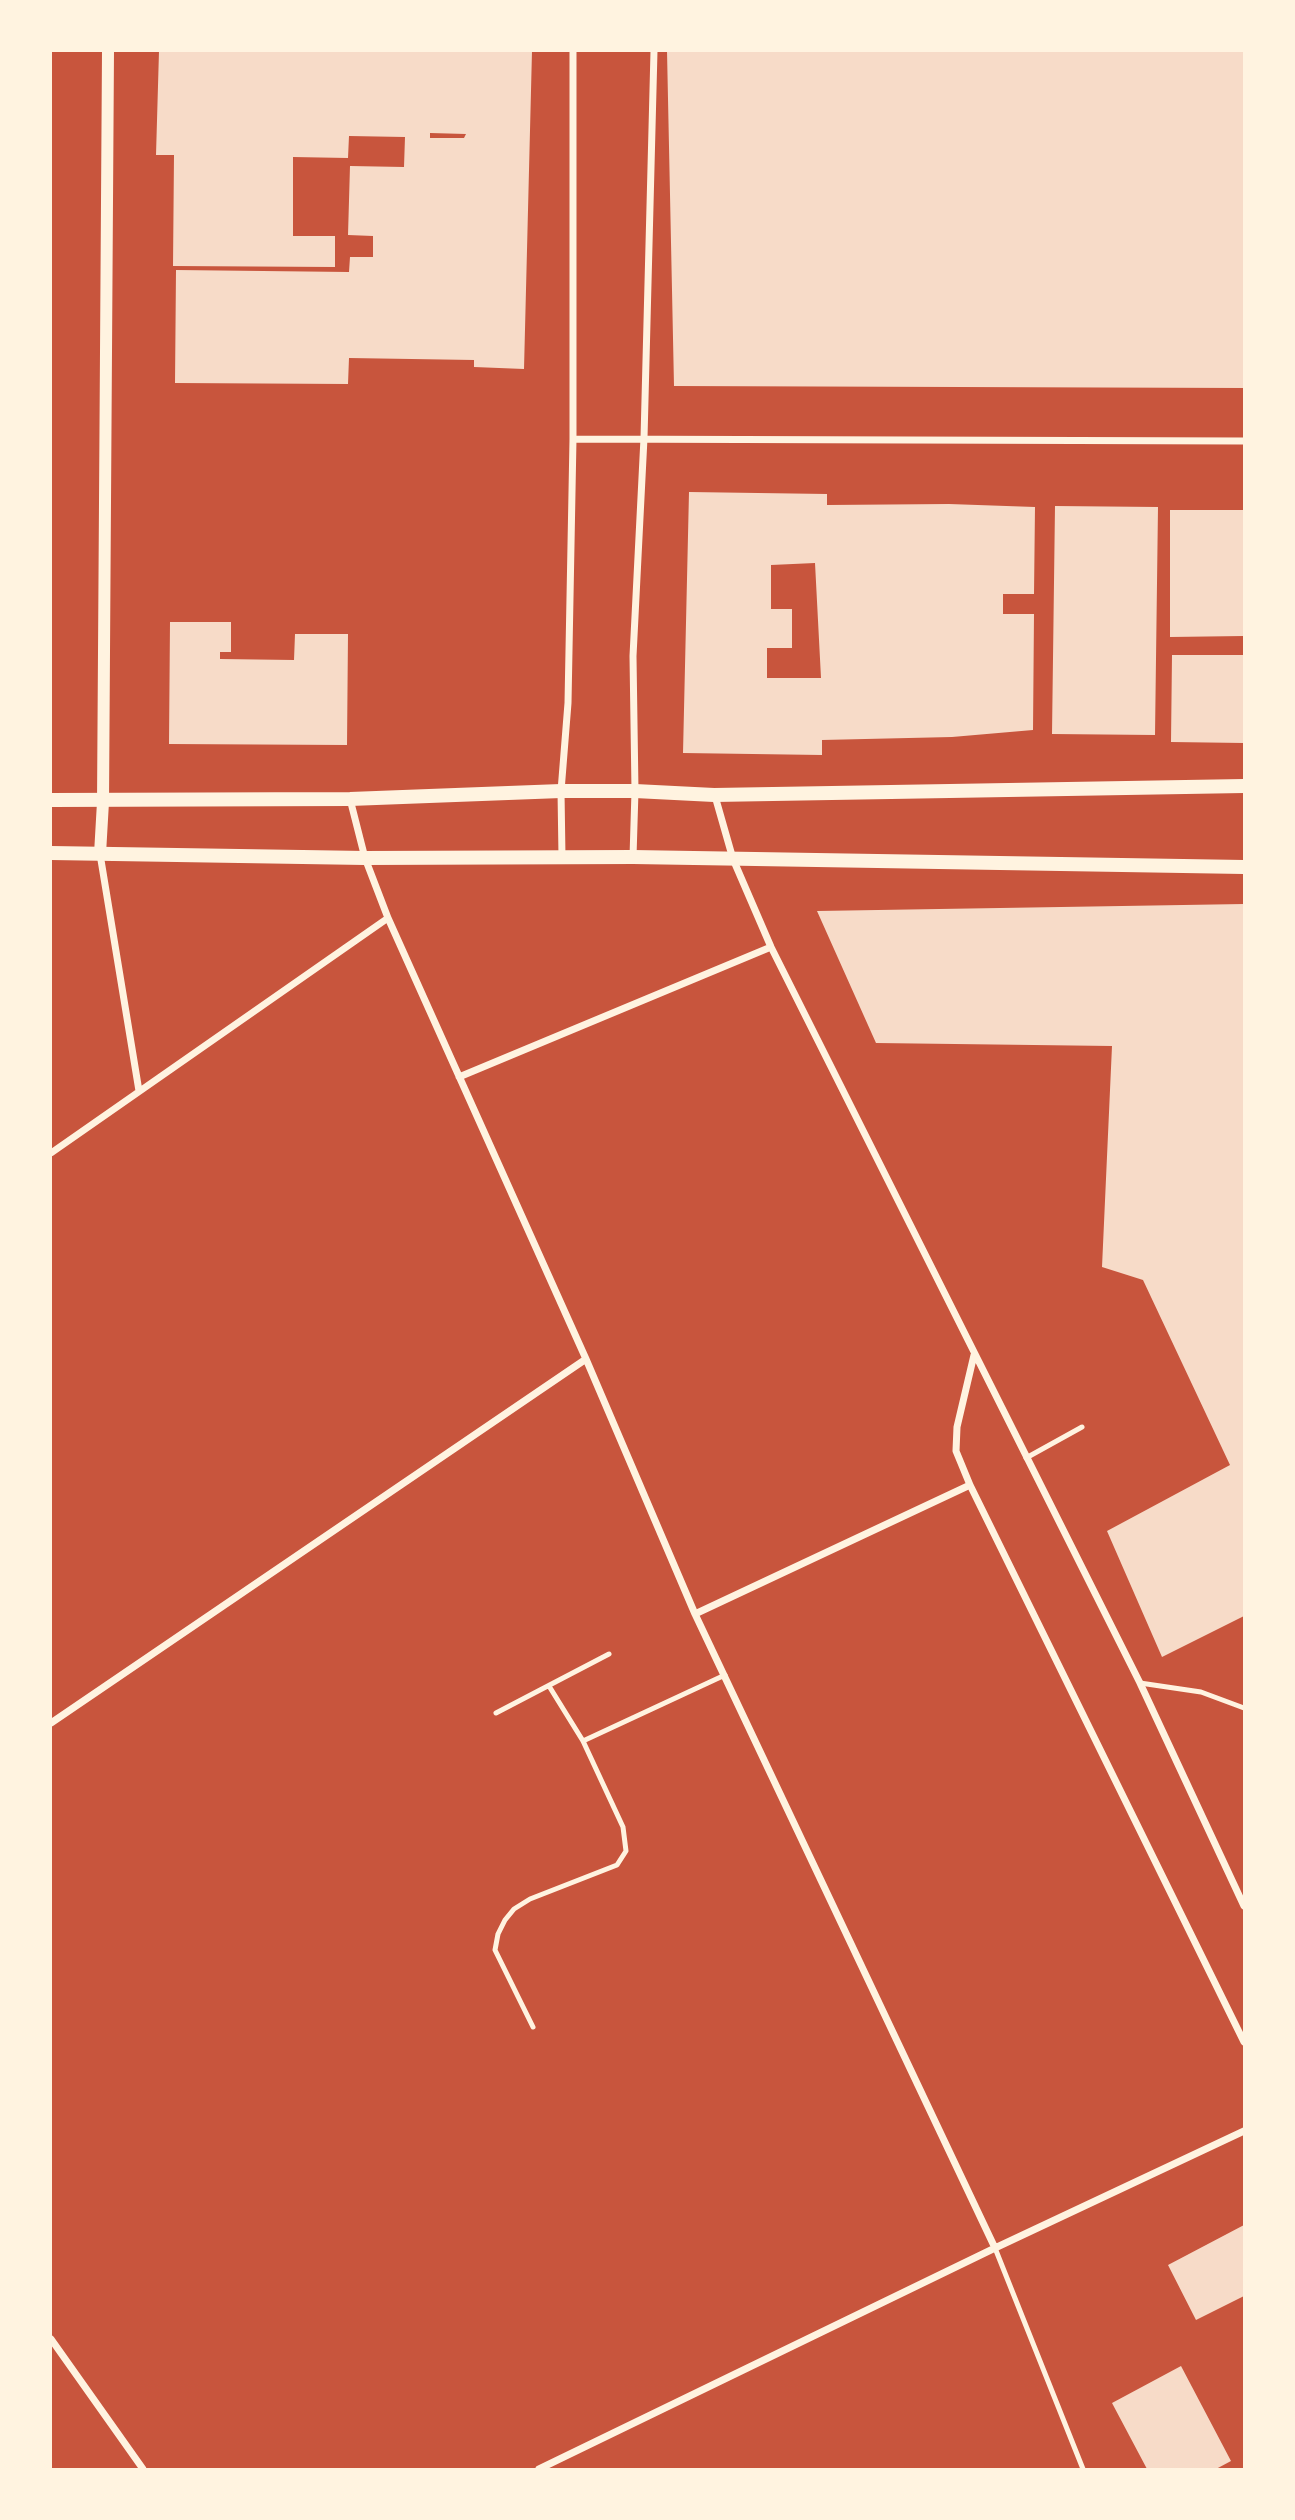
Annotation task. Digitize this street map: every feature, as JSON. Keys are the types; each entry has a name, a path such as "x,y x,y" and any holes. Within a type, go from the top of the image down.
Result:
{"main road":[{"path":"51,800 103,802 350,799 561,791 714,795 1244,786"},
{"path":"51,853 365,858 633,857 1244,867"}],"street":[{"path":"108,51 103,802 100,854 139,1091"},
{"path":"562,857 561,791 568,703 573,439 573,51"},
{"path":"633,857 633,656 644,438 653,51"},
{"path":"573,439 1244,441"},
{"path":"714,795 733,859 771,947 1140,1683 1244,1906"},
{"path":"350,799 365,858 388,918 586,1359 695,1614 995,2248"},
{"path":"51,1153 388,918"},
{"path":"459,1077 771,947"},
{"path":"974,1355 957,1427 956,1451 970,1485 1244,2042"},
{"path":"51,1723 586,1359"},
{"path":"695,1614 970,1485"},
{"path":"539,2469 995,2248 1244,2131"},
{"path":"51,2339 143,2469"}],"lane":[{"path":"1026,1458 1083,1427"},
{"path":"496,1713 609,1654"},
{"path":"583,1741 724,1675"},
{"path":"1140,1683 1201,1692 1244,1708"},
{"path":"533,2027 495,1950 498,1934 505,1920 514,1909 530,1899 617,1865 626,1851 623,1827 583,1741 573,1729 549,1686"},
{"path":"995,2248 1083,2469"}],"building":[{"path":"159,51 532,51 524,369 474,367 474,360 349,358 348,384 175,383 176,270 349,272 350,257 373,257 373,236 348,235 350,166 404,167 405,137 349,136 348,158 293,157 293,236 335,236 335,267 173,266 174,155 156,155","holes":["430,133 466,134 464,138 430,138"]},
{"path":"667,51 1244,51 1244,388 674,386"},
{"path":"689,492 827,494 827,505 949,504 1035,507 1034,594 1003,594 1003,614 1034,614 1033,730 952,737 822,740 822,755 683,753","holes":["815,563 821,678 767,678 767,648 792,648 792,609 771,609 771,565"]},
{"path":"1055,506 1158,507 1155,735 1052,734"},
{"path":"1170,510 1244,510 1244,636 1170,637"},
{"path":"170,622 231,622 231,652 220,652 220,659 294,660 295,634 348,634 347,745 169,744"},
{"path":"1172,655 1244,655 1244,743 1171,742"},
{"path":"1244,904 1244,1616 1162,1657 1107,1531 1230,1465 1143,1280 1102,1267 1112,1046 876,1043 817,911"},
{"path":"1244,2225 1244,2296 1196,2320 1168,2265"},
{"path":"1181,2366 1231,2461 1216,2469 1147,2469 1112,2403"}]}
